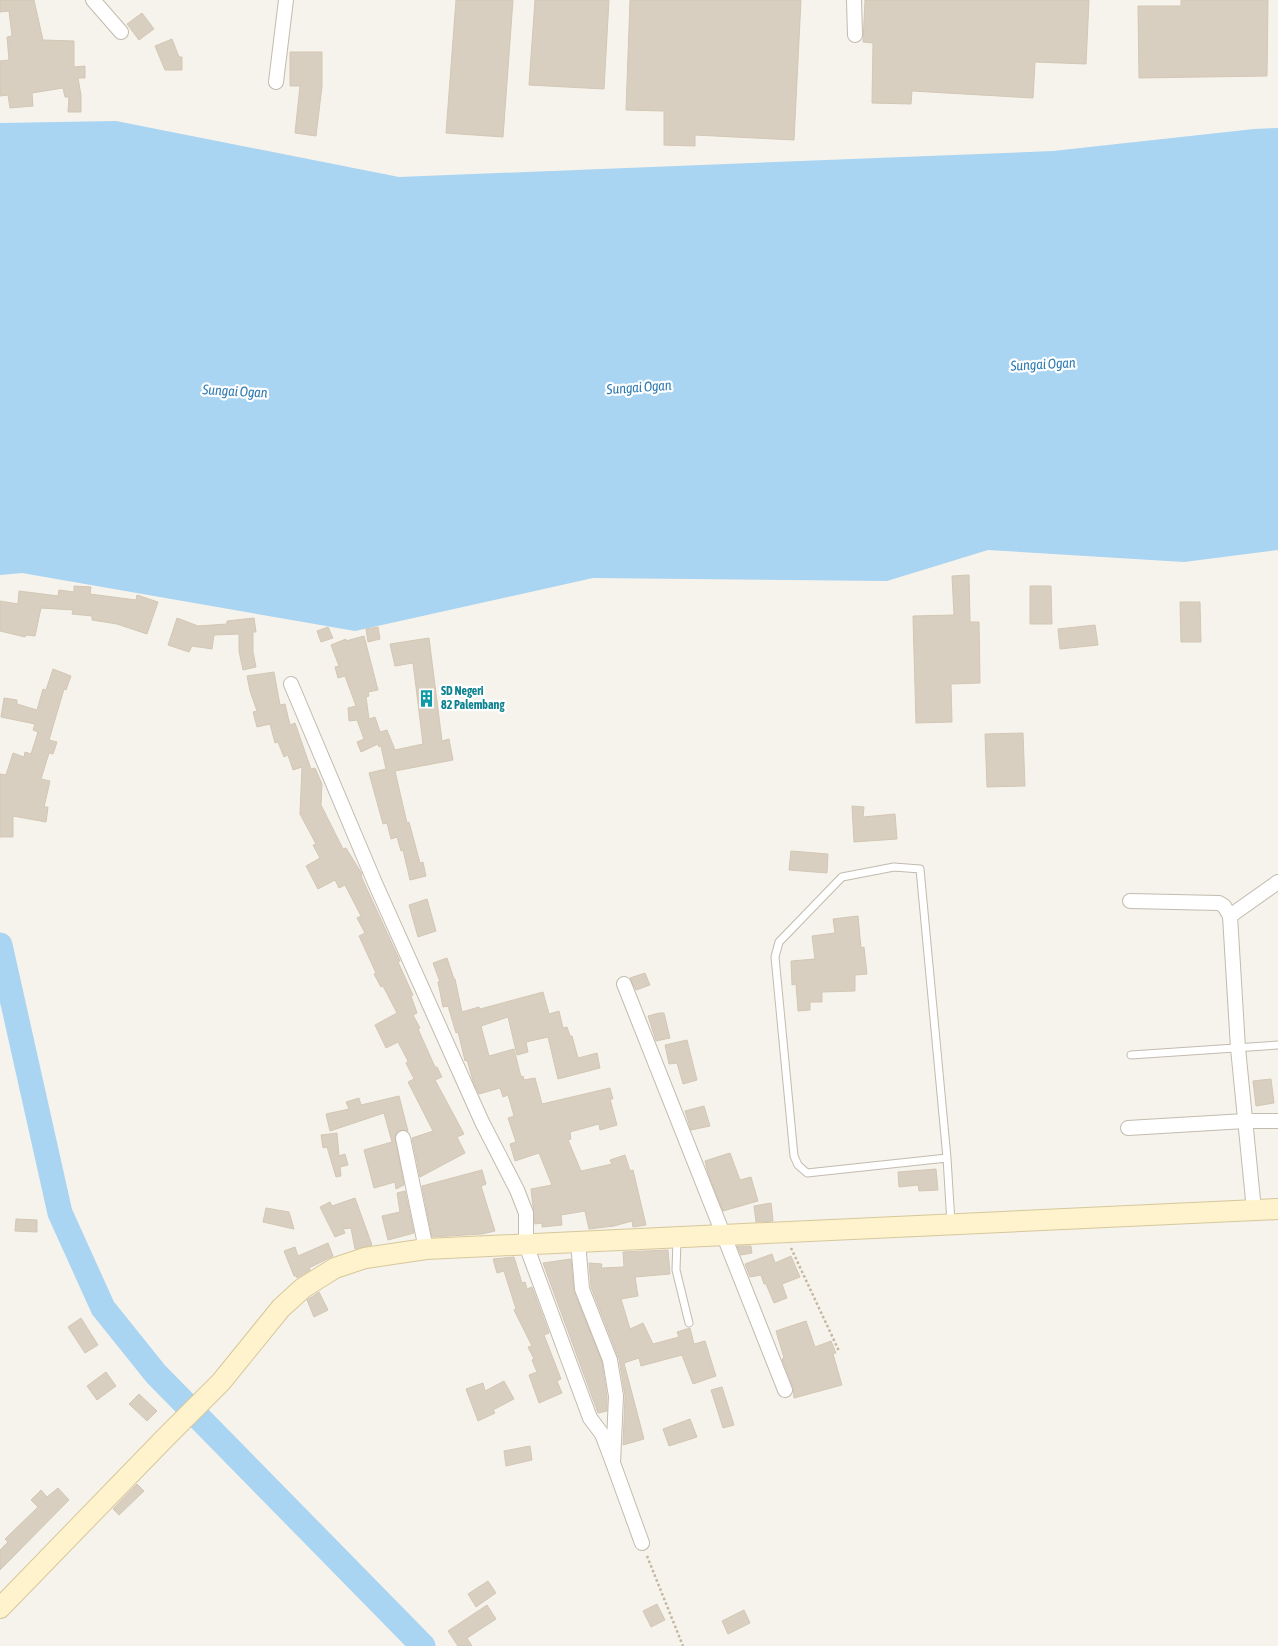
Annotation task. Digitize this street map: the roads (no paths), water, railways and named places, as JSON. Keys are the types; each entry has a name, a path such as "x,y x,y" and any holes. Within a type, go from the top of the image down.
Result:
{"street":[{"path":"93,0 121,32"},
{"path":"276,82 286,0"},
{"path":"854,0 856,35"},
{"path":"291,684 379,891 482,1122 526,1214 526,1244 590,1418 609,1432"},
{"path":"1230,916 1278,882"},
{"path":"1130,901 1219,903 1224,906 1230,916 1238,1048 1254,1210"},
{"path":"624,984 785,1390"},
{"path":"1128,1128 1278,1121"},
{"path":"402,1138 426,1249"},
{"path":"0,1608 221,1382 281,1308 303,1288 335,1268 365,1258 426,1249 951,1226 1278,1209"},
{"path":"578,1242 582,1288 610,1360 616,1396 609,1432 613,1463 642,1543"}],"lane":[{"path":"946,1158 806,1173 798,1165 794,1156 775,957 779,942 842,877 894,867 920,869 946,1158 951,1226"},
{"path":"1131,1055 1278,1045"},
{"path":"677,1237 676,1270 688,1323"}],"water":[{"name":"Sungai Ogan","path":"116,121 399,177 1053,151 1278,128 1278,550 1184,562 988,550 887,581 593,578 355,631 22,573 0,575 0,123"}],"waterway":[{"path":"0,945 60,1213 103,1308 156,1374 423,1646"}],"place":[{"name":"SD Negeri 82 Palembang","path":"427,698"}]}
